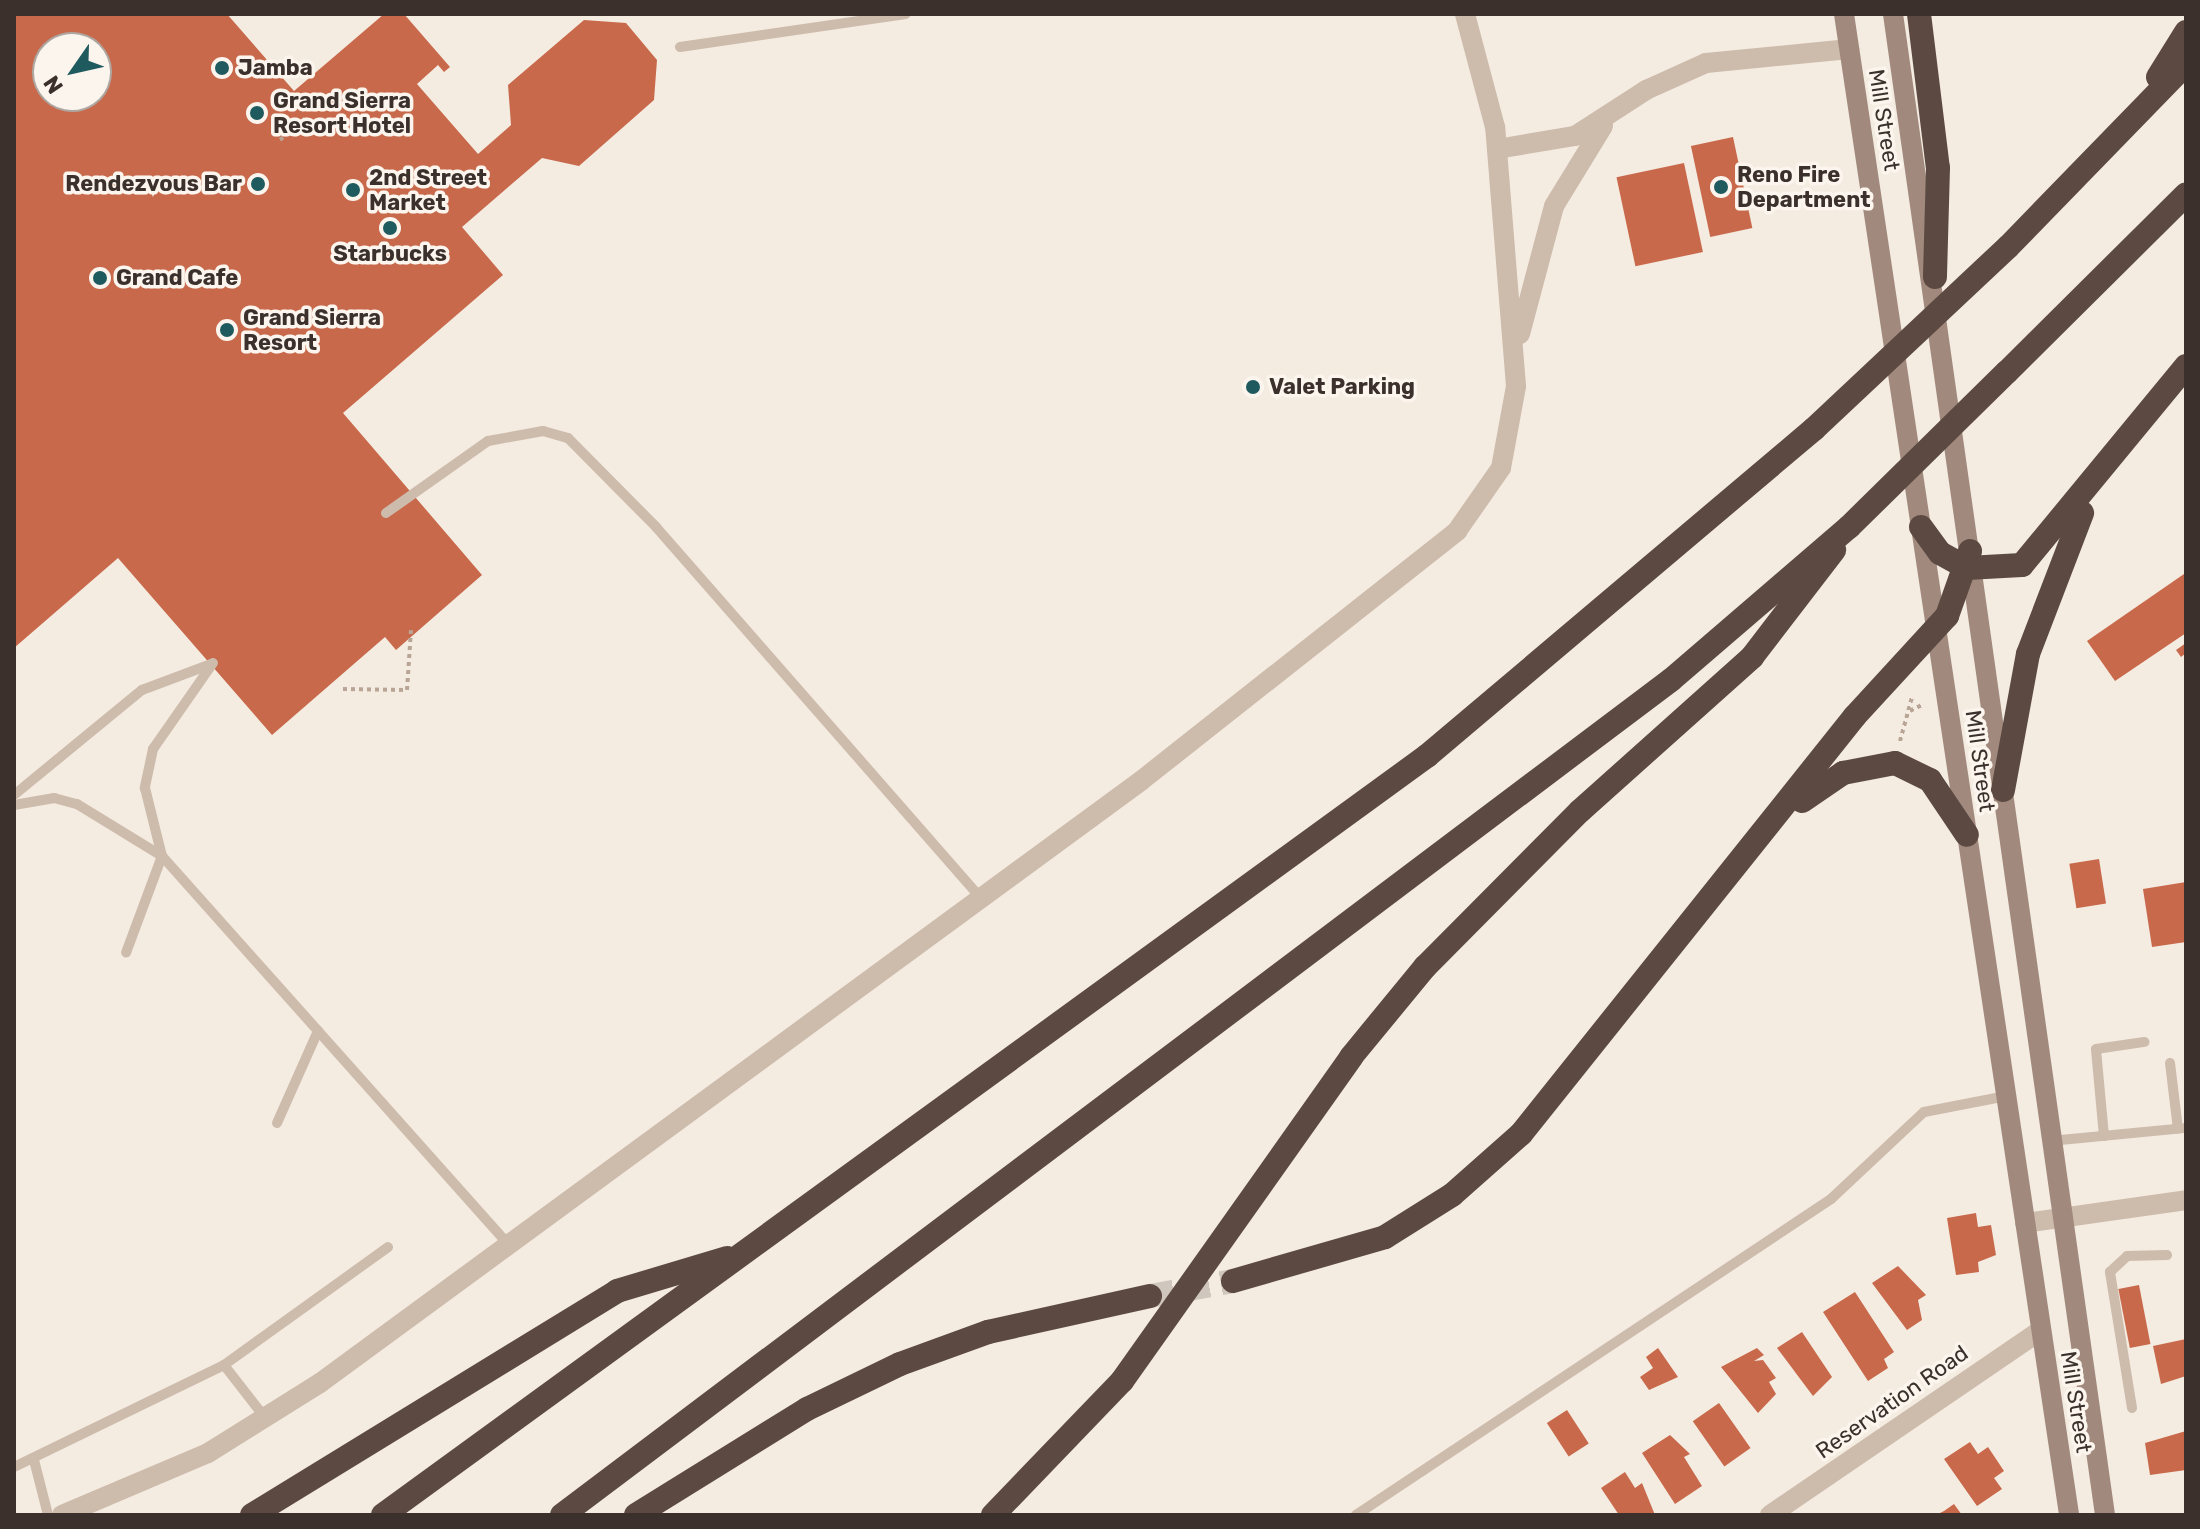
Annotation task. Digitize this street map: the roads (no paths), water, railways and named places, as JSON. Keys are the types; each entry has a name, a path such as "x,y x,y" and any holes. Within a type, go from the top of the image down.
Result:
{"highway":[{"path":"1919,14 1938,168 1935,277"},
{"path":"2097,157 2186,32"},
{"path":"383,1515 1437,748 1814,429 2008,247 2186,64"},
{"path":"562,1515 1671,680 1846,529 2186,194"},
{"path":"1921,527 1940,553 1970,563 2006,570 2036,555 2186,366"},
{"path":"2003,790 2017,698 2041,611 2082,513 2122,446"},
{"path":"993,1515 1145,1352 1342,1070 1425,967 1580,811 1752,657 1817,578 1846,529"},
{"path":"1233,1281 1372,1243 1431,1211 1488,1166 1552,1100 1659,956 1777,819 1855,716 1936,630 1970,563"},
{"path":"1777,819 1843,773 1883,762 1930,780 1967,835"},
{"path":"252,1515 617,1291 740,1254"},
{"path":"636,1515 807,1409 900,1364 988,1332 1150,1296"}],"main road":[{"name":"Mill Street","path":"1844,14 2069,1515"},
{"name":"Mill Street","path":"1893,14 1935,277 1970,563 2060,1217 2105,1515"}],"street":[{"path":"1465,14 1486,74 1497,149 1516,386"},
{"path":"1497,149 1575,136 1628,101 1706,63 1849,49"},
{"path":"62,1515 164,1475 266,1419 509,1245 981,898 1449,539 1501,468 1516,386 1529,281 1554,206 1579,156 1628,101"},
{"path":"2025,1223 2186,1200"},
{"name":"Reservation Road","path":"1770,1515 2041,1330"}],"lane":[{"path":"680,47 906,14"},
{"path":"386,513 488,441 543,431 568,438 656,527 981,898"},
{"path":"14,795 142,690 213,663 153,749 145,788 162,856 126,953"},
{"path":"14,805 54,798 77,804 162,856 509,1245"},
{"path":"277,1123 318,1031"},
{"path":"2104,1136 2096,1049 2144,1042"},
{"path":"2050,1141 2182,1128 2170,1063"},
{"path":"1356,1515 1831,1199 1924,1112 2006,1096"},
{"path":"14,1467 34,1460 224,1365 388,1247"},
{"path":"2132,1408 2110,1272 2127,1256 2167,1255"},
{"path":"224,1365 266,1419"},
{"path":"34,1460 48,1515"}],"tunnel":[{"path":"1150,1296 1233,1281"}],"place":[{"name":"Jamba","path":"222,68"},
{"name":"Grand Sierra Resort Hotel","path":"257,113"},
{"name":"Rendezvous Bar","path":"258,184"},
{"name":"Reno Fire Department","path":"1721,187"},
{"name":"2nd Street Market","path":"353,190"},
{"name":"Starbucks","path":"390,228"},
{"name":"Grand Cafe","path":"100,278"},
{"name":"Grand Sierra Resort","path":"227,330"},
{"name":"Valet Parking","path":"1253,387"}]}
